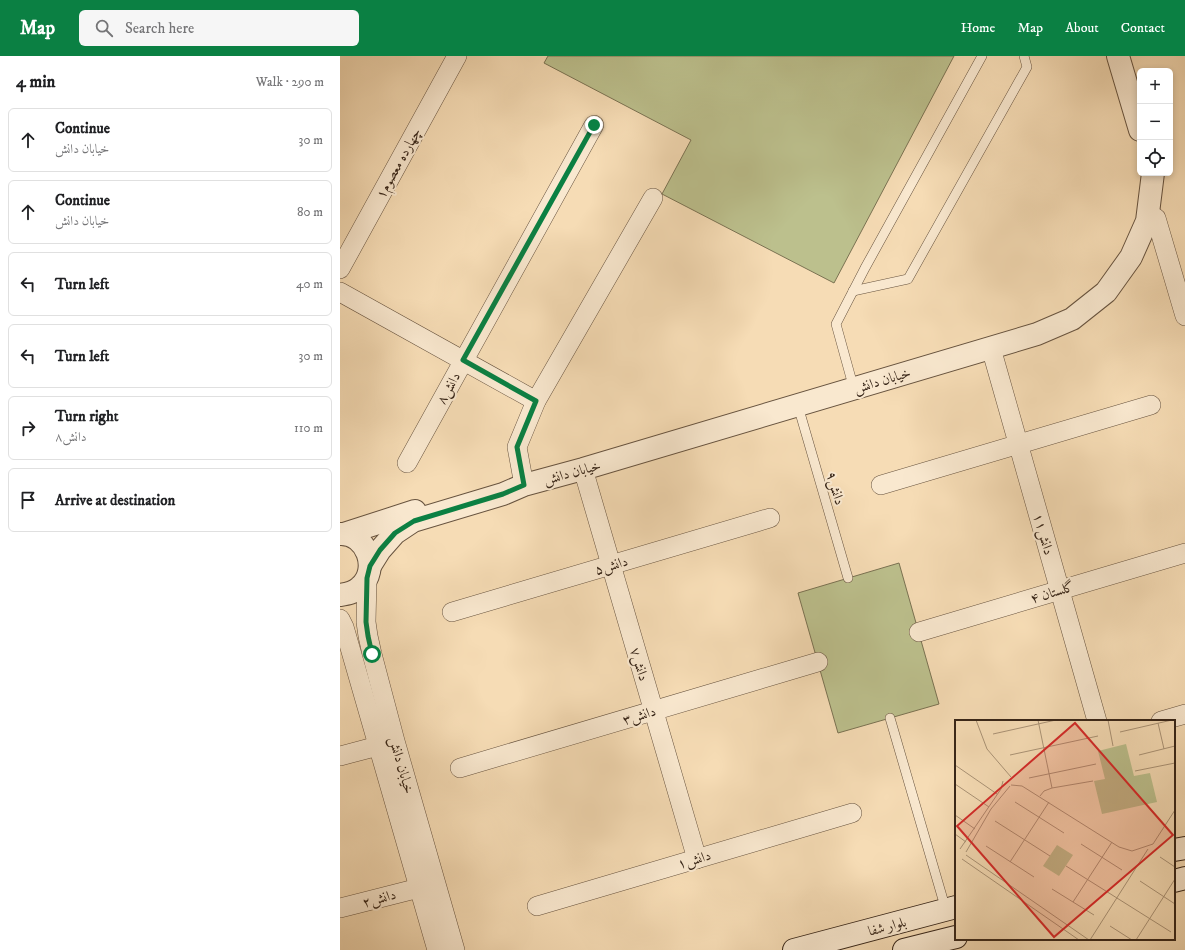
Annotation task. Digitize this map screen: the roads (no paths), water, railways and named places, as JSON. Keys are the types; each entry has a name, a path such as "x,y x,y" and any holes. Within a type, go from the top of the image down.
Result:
{"street":[{"name":"چهارده معصوم۱","path":"340,270 457,56"},
{"path":"1118,56 1137,120"},
{"name":"دانش۸","path":"407,463 594,125"},
{"name":"خیابان دانش","path":"455,950 395,741 368,636 366,622 369,572 380,550 395,533 414,521 503,494 524,485 583,470 991,348 1037,334 1072,319 1106,292 1131,258 1147,221 1153,176"},
{"path":"524,485 517,447 536,401 653,198"},
{"path":"1156,218 1185,316"},
{"path":"340,292 536,401"},
{"name":"دانش۱۱","path":"991,348 1097,720"},
{"path":"881,485 1151,405"},
{"name":"دانش۷","path":"583,470 697,859"},
{"name":"خیابان دانش","path":"342,534 503,483 524,485"},
{"name":"دانش۵","path":"452,612 770,518"},
{"path":"340,596 351,593 361,587 369,572 369,555 363,545 355,538 342,534"},
{"name":"گلستان ۴","path":"919,632 1185,553"},
{"name":"خیابان دانش","path":"340,619 344,627 347,661 378,746 437,950"},
{"name":"دانش۳","path":"460,768 818,662"},
{"path":"1164,720 1185,714"},
{"path":"340,756 378,746"},
{"name":"دانش۱","path":"537,906 852,813"},
{"path":"1175,850 1185,848"},
{"path":"1175,881 1185,878"},
{"name":"دانش۲","path":"340,908 419,888"},
{"name":"بلوار شفا","path":"794,950 951,909"},
{"name":"بلوار شفا","path":"904,950 955,937"}],"lane":[{"path":"854,389 836,324 982,56"},
{"path":"853,291 908,279 1027,67 1024,56"},
{"name":"دانش۹","path":"798,406 848,578"},
{"path":"890,718 951,909"}]}
